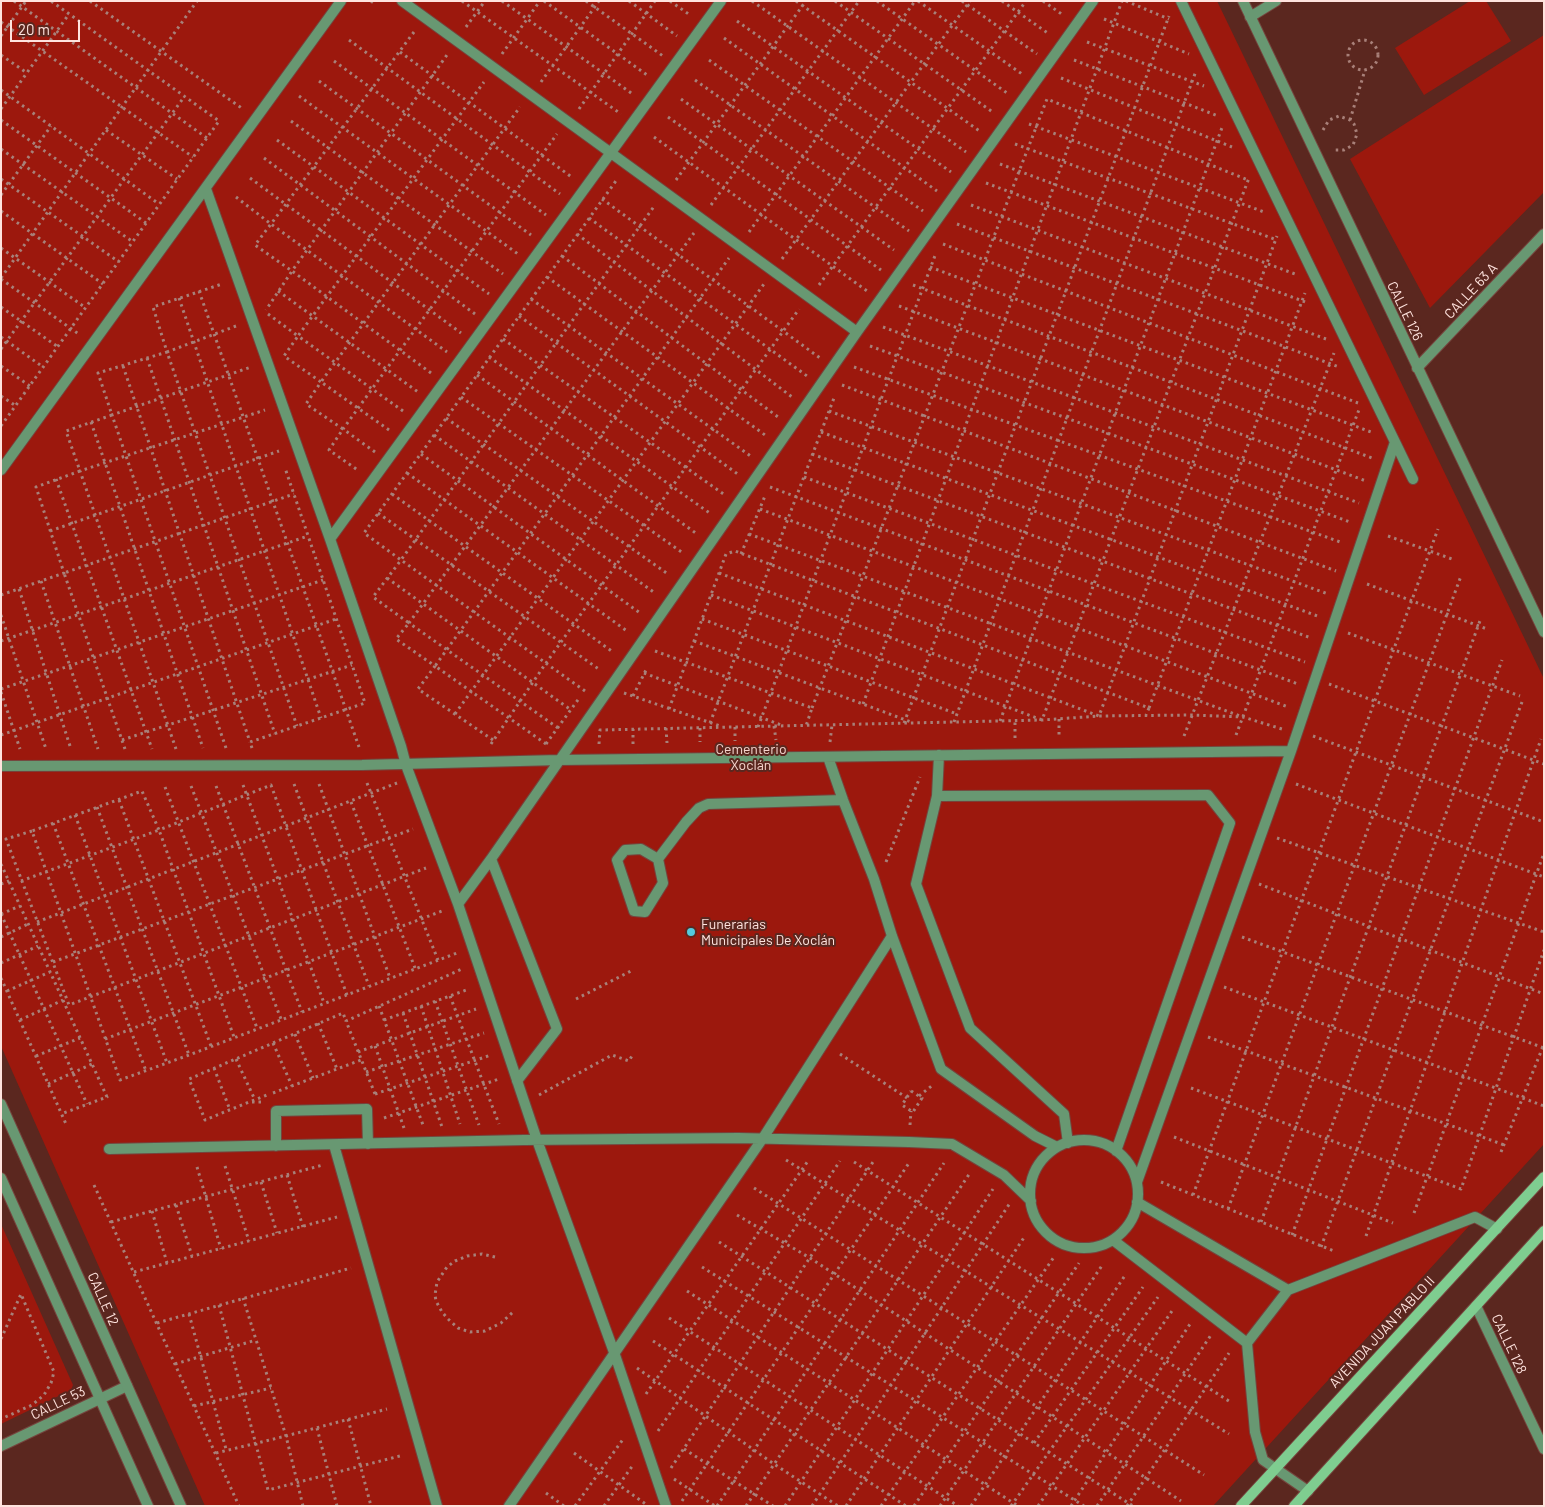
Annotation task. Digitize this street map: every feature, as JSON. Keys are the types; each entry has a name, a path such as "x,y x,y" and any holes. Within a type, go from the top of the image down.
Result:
{"main road":[{"name":"AVENIDA JUAN PABLO II","path":"1241,1506 1544,1177"},
{"path":"1294,1506 1544,1231"}],"street":[{"path":"1,470 341,1"},
{"path":"402,1 857,332"},
{"path":"330,539 721,1"},
{"path":"458,904 857,332 1093,1"},
{"path":"1181,1 1195,30 1203,55 1226,94 1273,190 1284,217 1302,250 1311,276 1332,312 1413,479"},
{"name":"CALLE 126","path":"1242,1 1544,632"},
{"path":"1250,17 1276,1"},
{"path":"206,189 330,539 406,765 458,904 537,1140 615,1355 666,1506"},
{"name":"CALLE 63 A","path":"1417,368 1544,234"},
{"path":"1137,1182 1291,751 1395,442"},
{"path":"1,766 406,765 559,760 1291,751"},
{"path":"939,755 937,796 916,884 970,1028 1064,1114 1068,1142"},
{"path":"828,757 842,800 874,879 892,936 941,1069 1035,1136 1057,1147"},
{"path":"937,796 1208,794 1230,823 1116,1151"},
{"path":"658,859 641,849 625,850 617,860 634,911 645,912 663,882 658,859 699,808 708,804 842,800"},
{"path":"491,859 556,1029 517,1081"},
{"path":"509,1506 763,1138 892,936"},
{"name":"CALLE 12","path":"1,1104 181,1506"},
{"path":"276,1146 276,1111 367,1109 368,1144"},
{"path":"109,1150 537,1140 763,1138 952,1144 1004,1175 1031,1201"},
{"path":"1083,1140 1111,1147 1123,1156 1132,1168 1137,1182 1137,1202 1133,1217 1124,1230 1112,1240 1096,1246 1078,1248 1061,1242 1046,1233 1036,1218 1031,1201 1031,1184 1037,1168 1047,1155 1057,1147 1068,1142 1083,1140"},
{"path":"334,1145 437,1506"},
{"path":"1,1178 148,1506"},
{"path":"1137,1202 1288,1290"},
{"path":"1308,1490 1263,1460 1255,1432 1247,1344 1288,1290 1475,1217 1497,1229"},
{"path":"1112,1240 1247,1344"},
{"name":"CALLE 128","path":"1476,1306 1544,1450"},
{"name":"CALLE 53","path":"1,1446 127,1386"}],"path":[{"path":"14,1 207,138"},
{"path":"1,36 26,1"},
{"path":"1,426 219,121 52,1"},
{"path":"90,1 256,119"},
{"path":"71,329 1,278 162,52 196,1"},
{"path":"462,1 625,117"},
{"path":"463,32 485,1"},
{"path":"502,1 639,98"},
{"path":"500,57 542,1 652,78"},
{"path":"586,1 667,58"},
{"path":"539,84 599,1"},
{"path":"629,1 681,38"},
{"path":"577,111 655,1"},
{"path":"670,1 695,19"},
{"path":"752,1 971,156"},
{"path":"796,1 986,136"},
{"path":"673,185 806,1"},
{"path":"836,1 999,117"},
{"path":"708,210 859,1"},
{"path":"877,1 1013,97"},
{"path":"746,237 916,1 1027,78"},
{"path":"962,1 968,3 1042,58"},
{"path":"1002,1 1055,39"},
{"path":"817,287 1026,1"},
{"path":"1044,1 1069,20"},
{"path":"863,704 1122,1"},
{"path":"1126,1 1195,30"},
{"path":"781,262 968,3"},
{"path":"904,722 1171,10"},
{"path":"1,109 69,14"},
{"path":"954,722 1203,55 1159,42 1104,19"},
{"path":"736,21 957,176"},
{"path":"1,22 193,157"},
{"path":"414,32 255,244 435,376"},
{"path":"724,38 943,195"},
{"path":"349,40 565,198"},
{"path":"1350,120 1365,70 1374,66 1378,57 1377,51 1372,44 1362,40 1353,44 1348,52 1348,57 1352,65 1365,70"},
{"path":"1087,42 1226,94"},
{"path":"400,52 578,181"},
{"path":"1,55 27,73"},
{"path":"408,414 264,312 448,55"},
{"path":"708,60 929,215"},
{"path":"1000,721 1225,119 1074,60"},
{"path":"334,61 550,218"},
{"path":"1042,720 1257,157 1061,78"},
{"path":"695,80 914,235"},
{"path":"319,81 536,238"},
{"path":"394,433 284,356 484,81"},
{"path":"1,90 160,204"},
{"path":"1,350 184,96"},
{"path":"299,96 522,257"},
{"path":"680,99 900,254"},
{"path":"806,726 1047,99 1273,190"},
{"path":"378,454 306,404 520,107"},
{"path":"668,117 886,274"},
{"path":"1323,130 1329,120 1345,117 1350,120 1356,129 1356,140 1353,145 1344,150 1333,150"},
{"path":"1,120 146,223"},
{"path":"291,121 507,278"},
{"path":"1029,124 1199,188 1284,217 1099,716"},
{"path":"1,195 51,126"},
{"path":"106,130 177,179"},
{"path":"363,475 329,450 558,134"},
{"path":"654,137 872,294"},
{"path":"277,140 493,297"},
{"path":"1015,144 1302,250"},
{"path":"1,149 133,242"},
{"path":"264,158 479,316"},
{"path":"1000,164 1267,264 1311,276 1146,715"},
{"path":"547,744 585,691 364,533 618,177 622,180"},
{"path":"250,178 464,336"},
{"path":"1,179 119,262"},
{"path":"986,183 1332,312"},
{"path":"236,197 450,355"},
{"path":"602,199 822,359"},
{"path":"649,199 663,210"},
{"path":"558,728 373,597 655,204"},
{"path":"971,205 1337,343"},
{"path":"1,211 103,284"},
{"path":"589,218 809,377"},
{"path":"957,224 1363,376"},
{"path":"687,227 702,238"},
{"path":"547,744 396,640 694,233"},
{"path":"578,234 794,398 789,405"},
{"path":"943,244 1381,412"},
{"path":"1,248 86,308"},
{"path":"722,253 736,263"},
{"path":"758,727 898,356 929,267 936,253"},
{"path":"562,256 780,419"},
{"path":"493,740 418,689 729,258"},
{"path":"929,267 1395,442"},
{"path":"547,277 767,436"},
{"path":"758,278 772,288"},
{"path":"225,292 222,284 153,307 195,433 298,726"},
{"path":"455,714 765,284"},
{"path":"914,285 1378,460"},
{"path":"199,291 359,747"},
{"path":"278,291 422,395"},
{"path":"179,298 321,718"},
{"path":"531,299 752,457"},
{"path":"792,304 806,314"},
{"path":"899,306 1370,483"},
{"path":"1,307 58,347"},
{"path":"500,744 490,744 799,308"},
{"path":"519,316 739,475"},
{"path":"233,318 239,334"},
{"path":"226,748 98,373 167,352 236,326"},
{"path":"883,327 1362,504"},
{"path":"1182,741 1342,332"},
{"path":"1,337 43,368"},
{"path":"503,339 725,495"},
{"path":"870,346 1355,524"},
{"path":"817,365 826,354"},
{"path":"147,358 275,734"},
{"path":"489,358 711,514"},
{"path":"248,359 253,376"},
{"path":"1,366 30,386"},
{"path":"123,366 252,748"},
{"path":"176,749 66,431 250,367"},
{"path":"854,367 1348,544"},
{"path":"804,384 813,371"},
{"path":"477,375 697,534"},
{"path":"842,386 1337,572"},
{"path":"1234,740 1368,386"},
{"path":"710,723 835,395"},
{"path":"1,396 16,406"},
{"path":"462,397 683,553"},
{"path":"262,401 268,418"},
{"path":"124,749 36,487 265,410"},
{"path":"829,411 1329,594"},
{"path":"775,424 784,412"},
{"path":"446,418 668,574 664,580"},
{"path":"91,422 203,748"},
{"path":"762,443 771,430"},
{"path":"821,432 1321,617"},
{"path":"434,435 654,593"},
{"path":"250,742 365,703 276,443"},
{"path":"748,463 757,450"},
{"path":"50,530 279,451"},
{"path":"421,454 640,613"},
{"path":"812,454 1313,639"},
{"path":"734,482 744,469"},
{"path":"407,473 627,632"},
{"path":"804,477 1313,665"},
{"path":"56,479 152,749"},
{"path":"741,554 769,487 1305,687"},
{"path":"720,501 730,488"},
{"path":"1,595 294,494"},
{"path":"392,494 613,652"},
{"path":"706,520 716,508"},
{"path":"760,509 1297,710"},
{"path":"378,513 600,670"},
{"path":"692,540 702,527"},
{"path":"1193,1195 1438,529"},
{"path":"750,534 1288,732"},
{"path":"1,641 308,536"},
{"path":"1388,536 1452,559"},
{"path":"678,560 688,546"},
{"path":"669,709 726,554 735,551 1149,708"},
{"path":"719,573 1099,716"},
{"path":"1228,1209 1461,576"},
{"path":"387,578 571,710"},
{"path":"20,750 1,690 323,580"},
{"path":"41,581 98,749"},
{"path":"1367,584 1487,629"},
{"path":"650,600 659,587"},
{"path":"19,589 72,750"},
{"path":"711,595 1042,720"},
{"path":"636,619 645,606"},
{"path":"1,614 46,750"},
{"path":"1261,1222 1481,618"},
{"path":"1,735 336,619"},
{"path":"702,619 957,714"},
{"path":"622,638 631,625"},
{"path":"1348,632 1520,696"},
{"path":"694,641 863,704 904,722"},
{"path":"608,658 618,645"},
{"path":"652,658 655,650 812,708"},
{"path":"1292,1234 1502,660"},
{"path":"596,675 604,664"},
{"path":"122,740 352,665"},
{"path":"633,696 648,665"},
{"path":"644,673 784,726"},
{"path":"1328,684 1544,764"},
{"path":"621,692 722,727"},
{"path":"1321,1247 1522,702"},
{"path":"599,750 600,730 1015,721 1146,715 1243,717"},
{"path":"1059,719 1060,743"},
{"path":"1014,744 1015,721"},
{"path":"830,746 832,725"},
{"path":"774,726 777,747"},
{"path":"735,727 736,748"},
{"path":"666,728 667,749"},
{"path":"700,728 700,748"},
{"path":"633,729 633,749"},
{"path":"1310,735 1544,822"},
{"path":"1366,1236 1540,739"},
{"path":"537,744 547,744"},
{"path":"885,865 923,770"},
{"path":"367,783 438,960"},
{"path":"37,922 398,783"},
{"path":"1293,783 1544,877"},
{"path":"294,784 369,986"},
{"path":"319,784 390,978"},
{"path":"21,881 134,840 271,785 347,995"},
{"path":"191,786 281,1020"},
{"path":"216,786 302,1012"},
{"path":"242,786 324,1004"},
{"path":"165,787 257,1028"},
{"path":"234,1037 204,953 173,870 142,791 6,840 69,1005 91,997 115,987 158,971 180,962 204,953 225,945 249,936 292,919 383,885 404,876 427,868"},
{"path":"119,800 211,1046"},
{"path":"351,802 415,968"},
{"path":"97,807 189,1055"},
{"path":"75,815 167,1063"},
{"path":"53,823 146,1071"},
{"path":"53,962 413,829"},
{"path":"32,831 120,1080 457,953"},
{"path":"1274,837 1544,932"},
{"path":"1414,1213 1544,853"},
{"path":"1,864 107,1097 61,1114"},
{"path":"1,884 9,881"},
{"path":"1259,884 1544,994"},
{"path":"20,906 1,914 87,1104"},
{"path":"105,1040 442,911"},
{"path":"1,937 28,924"},
{"path":"1241,937 1543,1046 1522,1098 1506,1146 1502,1152"},
{"path":"1,963 38,946"},
{"path":"1191,1088 1461,1190 1544,950"},
{"path":"346,1021 463,969"},
{"path":"576,999 631,971"},
{"path":"7,991 50,972"},
{"path":"1,978 66,1124"},
{"path":"1224,987 1544,1106"},
{"path":"384,1020 470,989"},
{"path":"450,996 499,1125"},
{"path":"20,1020 63,1000"},
{"path":"435,1001 479,1126"},
{"path":"379,1006 424,1128"},
{"path":"421,1006 461,1127"},
{"path":"358,1052 477,1009"},
{"path":"361,1060 205,1120 188,1079 343,1013 375,1094 492,1054"},
{"path":"403,1013 442,1128"},
{"path":"318,1024 337,1069"},
{"path":"366,1072 485,1033"},
{"path":"295,1034 313,1078"},
{"path":"1208,1037 1506,1146"},
{"path":"36,1056 80,1038"},
{"path":"273,1043 292,1086"},
{"path":"375,1046 404,1129"},
{"path":"538,1095 612,1054 629,1061 634,1054"},
{"path":"840,1054 907,1098"},
{"path":"236,1058 255,1100"},
{"path":"48,1084 92,1064"},
{"path":"214,1068 230,1110"},
{"path":"379,1120 501,1079"},
{"path":"918,1096 938,1081"},
{"path":"910,1128 911,1111 922,1098 911,1091 902,1105 911,1111"},
{"path":"249,1102 261,1102"},
{"path":"1174,1137 1393,1223"},
{"path":"786,1160 1229,1434"},
{"path":"645,1395 808,1161"},
{"path":"658,1432 840,1162"},
{"path":"854,1162 1232,1404"},
{"path":"671,1469 873,1162"},
{"path":"682,1502 909,1163"},
{"path":"674,1479 716,1506 944,1163"},
{"path":"111,1222 323,1164"},
{"path":"225,1166 249,1241"},
{"path":"197,1167 221,1248"},
{"path":"746,1506 861,1332 970,1173"},
{"path":"287,1174 303,1226"},
{"path":"261,1182 277,1234"},
{"path":"1161,1182 1334,1252"},
{"path":"94,1185 239,1506"},
{"path":"754,1188 1204,1475"},
{"path":"785,1506 993,1188"},
{"path":"812,1506 1010,1203"},
{"path":"176,1205 192,1256"},
{"path":"152,1211 167,1263"},
{"path":"737,1215 881,1303 1181,1500"},
{"path":"134,1272 337,1217"},
{"path":"846,1506 1025,1236"},
{"path":"719,1242 1108,1489 1128,1504 1134,1506"},
{"path":"495,1257 482,1254 467,1256 447,1267 437,1282 436,1301 448,1319 458,1328 470,1332 485,1331 501,1323 513,1312"},
{"path":"881,1506 1054,1257"},
{"path":"914,1506 1079,1263"},
{"path":"940,1506 1103,1264"},
{"path":"702,1267 1084,1506"},
{"path":"157,1323 351,1268"},
{"path":"971,1506 1126,1274"},
{"path":"1034,1443 1143,1286"},
{"path":"686,1291 964,1470 1012,1504 1018,1506"},
{"path":"1,1338 21,1294 54,1372 51,1383 44,1395 32,1405 1,1419"},
{"path":"1012,1504 1158,1297"},
{"path":"243,1298 286,1436 303,1506"},
{"path":"219,1305 268,1490 400,1456"},
{"path":"1038,1506 1174,1308"},
{"path":"188,1314 226,1449"},
{"path":"669,1318 958,1506"},
{"path":"1071,1506 1192,1320"},
{"path":"1097,1506 1211,1334"},
{"path":"175,1364 256,1340"},
{"path":"653,1341 906,1506"},
{"path":"1128,1504 1229,1353"},
{"path":"636,1367 774,1464 838,1506"},
{"path":"194,1406 271,1388"},
{"path":"216,1453 387,1409"},
{"path":"348,1420 371,1506"},
{"path":"316,1428 337,1506"},
{"path":"575,1506 624,1438"},
{"path":"684,1449 773,1506"},
{"path":"574,1453 647,1505"},
{"path":"604,1506 633,1464"},
{"path":"546,1493 564,1506"}],"green space":[{"name":"Cementerio Xoclán","path":"1,1 1217,1 1544,679 1544,1144 1213,1506 205,1506 1,1046"},
{"path":"1470,1 1486,1 1511,41 1424,95 1395,48"},
{"path":"1544,35 1544,192 1430,308 1350,159"},
{"path":"1,1224 73,1385 71,1390 1,1424"}],"place":[{"name":"Funerarias Municipales De Xoclán","path":"691,932"}]}
